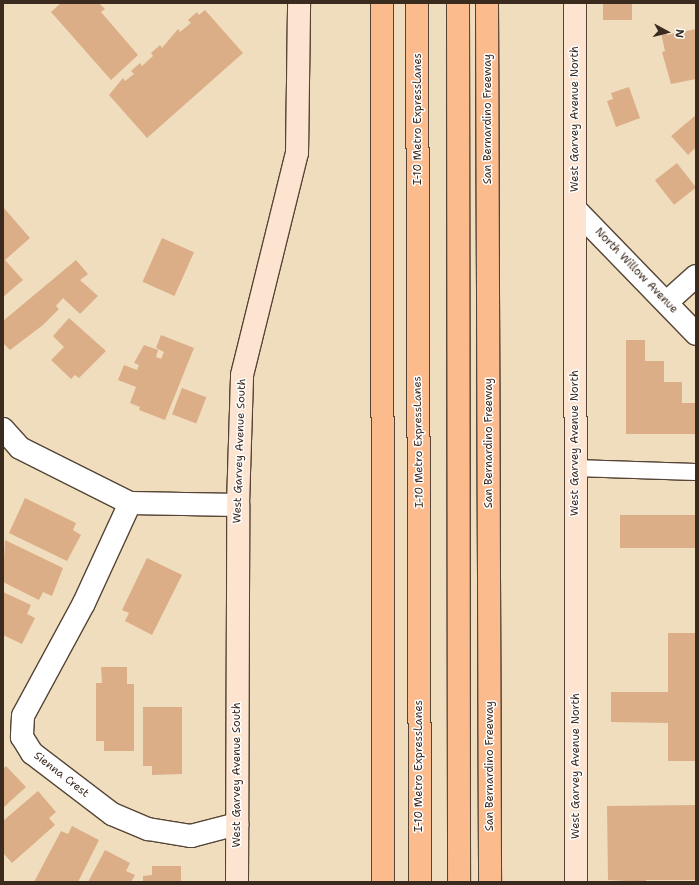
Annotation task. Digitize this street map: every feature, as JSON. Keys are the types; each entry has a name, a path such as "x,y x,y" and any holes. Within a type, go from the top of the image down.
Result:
{"highway":[{"path":"382,3 383,882"},
{"name":"I-10 Metro ExpressLanes","path":"417,3 420,882"},
{"path":"458,3 459,882"},
{"name":"San Bernardino Freeway","path":"487,3 490,882"}],"street":[{"name":"West Garvey Avenue South","path":"236,882 238,505 242,375 297,153 299,3"},
{"name":"West Garvey Avenue North","path":"574,3 576,882"},
{"name":"North Willow Avenue","path":"575,209 667,302 696,334"},
{"path":"667,302 696,276"},
{"path":"3,429 20,448 130,503 238,505"},
{"name":"Sienna Crest","path":"130,503 84,603 23,716 22,737 32,753 112,814 148,829 191,836 237,824"}],"lane":[{"path":"575,468 696,472"}],"building":[{"path":"61,3 99,3 105,9 101,12 138,55 111,80 51,12"},
{"path":"603,3 632,3 632,20 603,20"},
{"path":"205,10 243,53 147,138 109,95 123,78 125,81 134,74 131,71 140,63 142,66 153,56 151,53 160,45 162,48 178,29 180,32 191,23 188,20 197,12 199,15"},
{"path":"696,29 696,79 671,84 662,52 665,51 661,33 666,32 667,35"},
{"path":"629,87 640,118 616,127 607,101 613,99 611,93"},
{"path":"696,115 696,151 694,149 688,155 671,136"},
{"path":"677,163 696,187 674,205 655,180"},
{"path":"3,207 30,238 5,260 23,280 3,297"},
{"path":"162,238 194,252 174,296 142,282"},
{"path":"76,260 88,274 80,280 98,296 80,314 63,298 56,306 59,309 43,325 10,350 3,343 3,321"},
{"path":"69,318 106,351 79,378 75,375 71,379 51,360 64,347 53,336"},
{"path":"161,335 194,348 165,420 139,410 140,407 130,403 136,387 118,380 124,365 137,370 139,365 134,363 144,345 158,350 156,357 161,359 164,352 156,348"},
{"path":"626,340 645,340 645,361 664,361 664,382 682,382 682,403 696,403 696,434 626,434"},
{"path":"182,388 206,397 196,423 172,414"},
{"path":"25,498 76,523 73,530 81,535 67,561 9,533"},
{"path":"620,515 696,515 696,548 620,548"},
{"path":"5,540 63,568 52,596 43,592 39,600 3,582"},
{"path":"147,558 182,575 152,635 125,621 129,613 122,610"},
{"path":"3,592 31,605 27,614 35,618 22,644 3,635"},
{"path":"668,633 696,633 696,761 668,761 668,723 611,722 611,692 668,692"},
{"path":"101,667 127,667 127,684 134,684 134,751 104,751 104,741 96,741 96,683 102,683"},
{"path":"143,707 182,707 182,774 152,775 152,766 143,766"},
{"path":"6,766 26,787 3,808 3,769"},
{"path":"38,791 56,812 49,818 55,825 12,863 3,853 3,821"},
{"path":"696,805 696,880 646,880 646,882 608,880 607,806"},
{"path":"72,826 99,840 78,882 34,882 61,831 68,834"},
{"path":"105,850 130,863 126,871 135,875 131,882 88,882"},
{"path":"152,866 181,866 181,882 143,882 143,876 152,875"}]}
